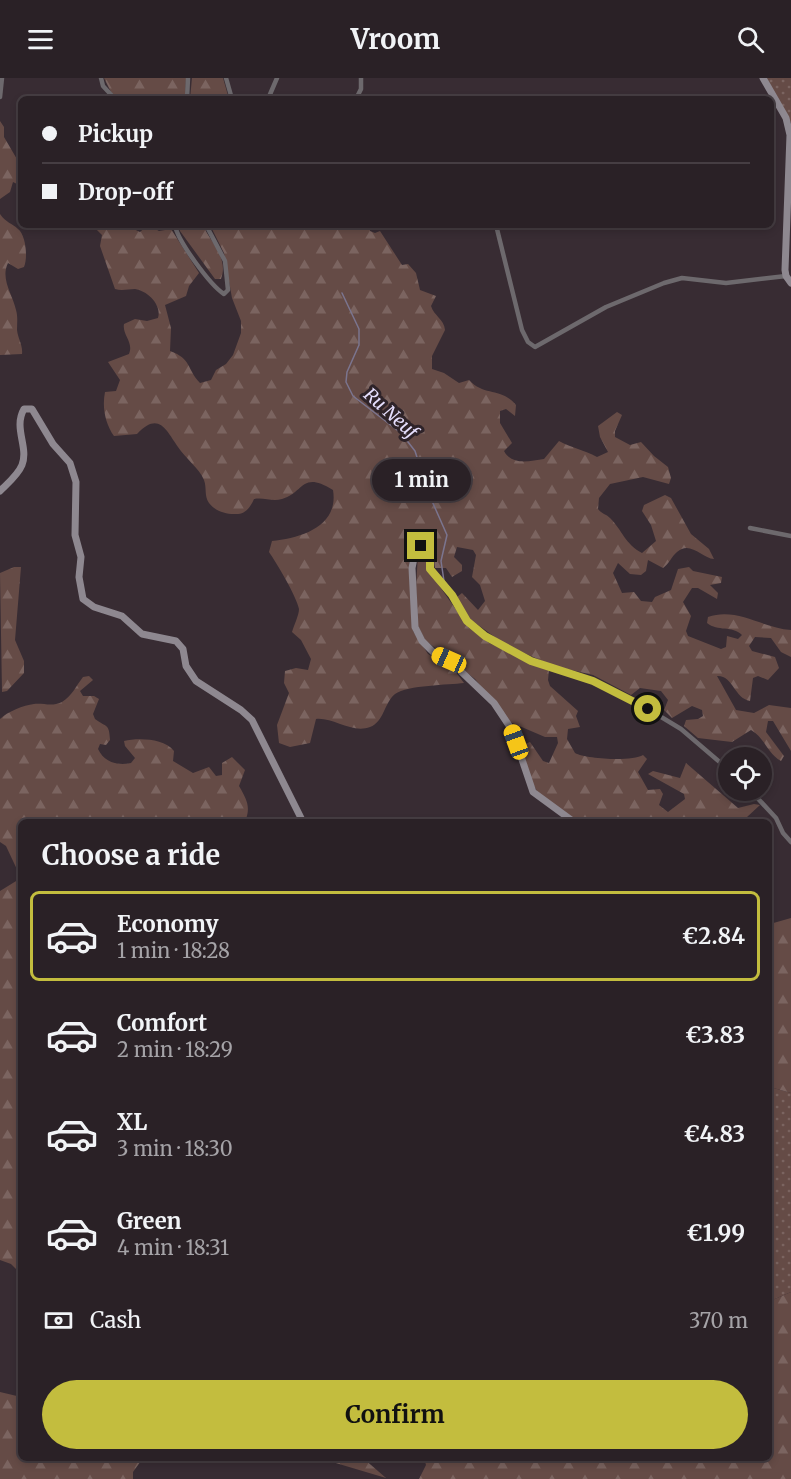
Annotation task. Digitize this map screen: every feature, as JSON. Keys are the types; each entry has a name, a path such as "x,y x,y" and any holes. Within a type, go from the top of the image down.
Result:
{"street":[{"path":"0,97 2,78"},
{"path":"101,78 103,86 112,96"},
{"path":"187,96 188,78"},
{"path":"226,78 231,96"},
{"path":"269,96 277,78"},
{"path":"358,96 361,89 361,78"},
{"path":"763,78 773,96"},
{"path":"774,97 786,118 790,135 786,276 791,283"},
{"path":"176,228 180,239 218,290 224,294 228,290 225,261 208,228"},
{"path":"497,228 522,330 528,342 535,347 556,333 580,324 621,300 682,278 726,283 786,276"},
{"path":"0,491 21,468 23,460 19,422 24,409 32,408 53,444 70,463 76,482 75,535 81,557 79,577 83,599 94,607 122,616 142,634 172,638 180,644 186,666 196,681 241,710 252,720 302,819"},
{"path":"750,528 791,536"},
{"path":"570,819 533,792 526,779 524,763 512,730 494,703 449,660 432,652 422,641 416,627 412,568 416,553 421,546 427,545 430,550 430,569 447,589 467,621 485,636 531,661 593,681 648,709 681,729 718,761"},
{"path":"760,801 776,818 783,833 791,842"}],"green space":[{"path":"104,78 186,78 185,96 115,96"},
{"path":"192,78 223,78 228,96 190,96"},
{"path":"767,78 791,78 791,123 769,83"},
{"path":"0,121 4,127 4,137 18,161 18,184 13,182 10,192 0,199"},
{"path":"0,214 21,232 26,247 24,267 18,269 8,263 5,275 17,313 17,330 22,354 0,355"},
{"path":"95,228 131,228 140,232 145,228 154,228 159,231 171,229 199,273 189,286 186,296 165,305 171,328 170,351 182,357 200,383 211,380 216,370 226,364 233,355 241,333 241,321 232,298 224,253 212,228 370,228 370,231 375,233 380,231 402,265 408,264 416,273 420,290 436,296 431,306 445,330 432,356 432,369 444,373 459,383 469,380 481,389 505,396 516,405 515,416 506,409 500,411 500,423 512,443 504,451 507,456 516,461 544,459 559,441 597,457 608,452 600,437 598,426 617,412 622,415 615,431 615,437 630,445 641,442 668,467 671,478 669,484 643,477 610,484 599,498 598,509 610,518 628,541 642,553 656,541 651,525 642,511 644,505 665,495 671,498 691,534 709,549 714,559 687,548 677,552 663,568 648,560 646,571 641,575 630,574 618,563 613,573 622,593 634,592 641,601 652,602 655,597 671,590 678,569 689,567 693,571 722,577 721,583 710,585 718,593 717,599 698,588 692,588 683,602 691,616 686,631 688,636 721,649 726,647 727,636 738,639 742,635 734,630 711,626 707,623 708,617 739,616 791,630 791,657 781,652 771,638 755,637 749,646 752,651 775,657 779,668 768,680 758,676 753,678 750,701 740,696 727,679 717,676 736,710 754,713 769,705 791,708 791,751 773,721 768,721 766,732 784,756 781,761 772,754 772,747 767,747 751,730 732,742 698,738 684,726 686,720 703,716 702,710 692,706 672,718 664,710 668,700 661,691 640,688 631,695 593,675 554,666 506,645 467,617 457,597 462,593 478,610 485,601 480,585 472,577 476,555 473,550 457,547 454,557 462,565 462,571 452,577 446,568 435,568 432,546 424,540 411,549 409,568 413,631 428,654 452,667 464,683 418,687 401,691 391,698 378,721 370,727 363,729 349,727 329,720 316,719 310,743 290,747 279,743 277,725 289,693 284,683 285,671 296,668 308,670 311,659 301,640 292,632 299,609 286,580 269,552 272,541 306,533 324,521 330,513 333,490 323,484 309,482 282,499 254,499 244,512 224,513 209,503 202,476 166,429 151,424 137,434 114,436 106,420 104,398 105,392 116,391 120,380 108,362 129,354 130,346 124,324 135,319 147,321 158,318 159,313 153,299 140,290 115,289 100,246 102,235"},
{"path":"179,228 204,228 221,257 223,271 221,279 215,279"},
{"path":"422,549 426,549 428,570 469,628 489,643 549,670 550,686 578,711 576,716 580,727 568,729 567,739 575,753 609,759 643,755 647,759 638,772 648,790 660,789 663,794 659,805 668,812 685,799 684,794 648,774 653,771 680,778 686,763 718,791 718,801 730,801 738,808 754,804 760,805 747,819 575,819 538,793 532,782 522,749 530,742 543,761 549,763 558,743 557,737 545,737 510,722 475,679 425,640 418,626 416,588 418,554"},
{"path":"14,567 21,567 15,640 24,661 24,673 7,691 2,692 0,573"},
{"path":"89,676 93,680 80,691 83,696 94,696 99,699 93,714 95,719 107,726 109,731 110,740 106,745 100,744 98,749 107,760 121,764 131,763 135,758 125,746 124,741 136,739 164,744 174,751 173,761 193,773 209,767 216,776 222,775 222,763 232,757 245,770 239,786 248,812 246,819 18,819 18,872 6,846 0,842 0,719 21,707 62,702 83,677"},
{"path":"18,880 18,1271 11,1264 0,1260 0,891"},
{"path":"791,918 791,1093 772,1088 772,923"},
{"path":"772,1088 791,1093 791,1292 772,1300"},
{"path":"791,1292 791,1479 419,1479 426,1465 425,1461 772,1461 772,1300"},
{"path":"0,1392 18,1396 18,1461 141,1461 133,1472 133,1479 0,1479"},
{"path":"329,1461 366,1461 386,1478"}],"waterway":[{"name":"Ru Neuf","path":"342,293 359,329 359,345 347,372 346,382 353,396 401,433 415,451 428,492 447,535 441,561 444,581"}],"route":[{"path":"421,546 427,545 430,550 430,569 452,595 467,621 485,636 531,661 593,681 648,709"}]}
